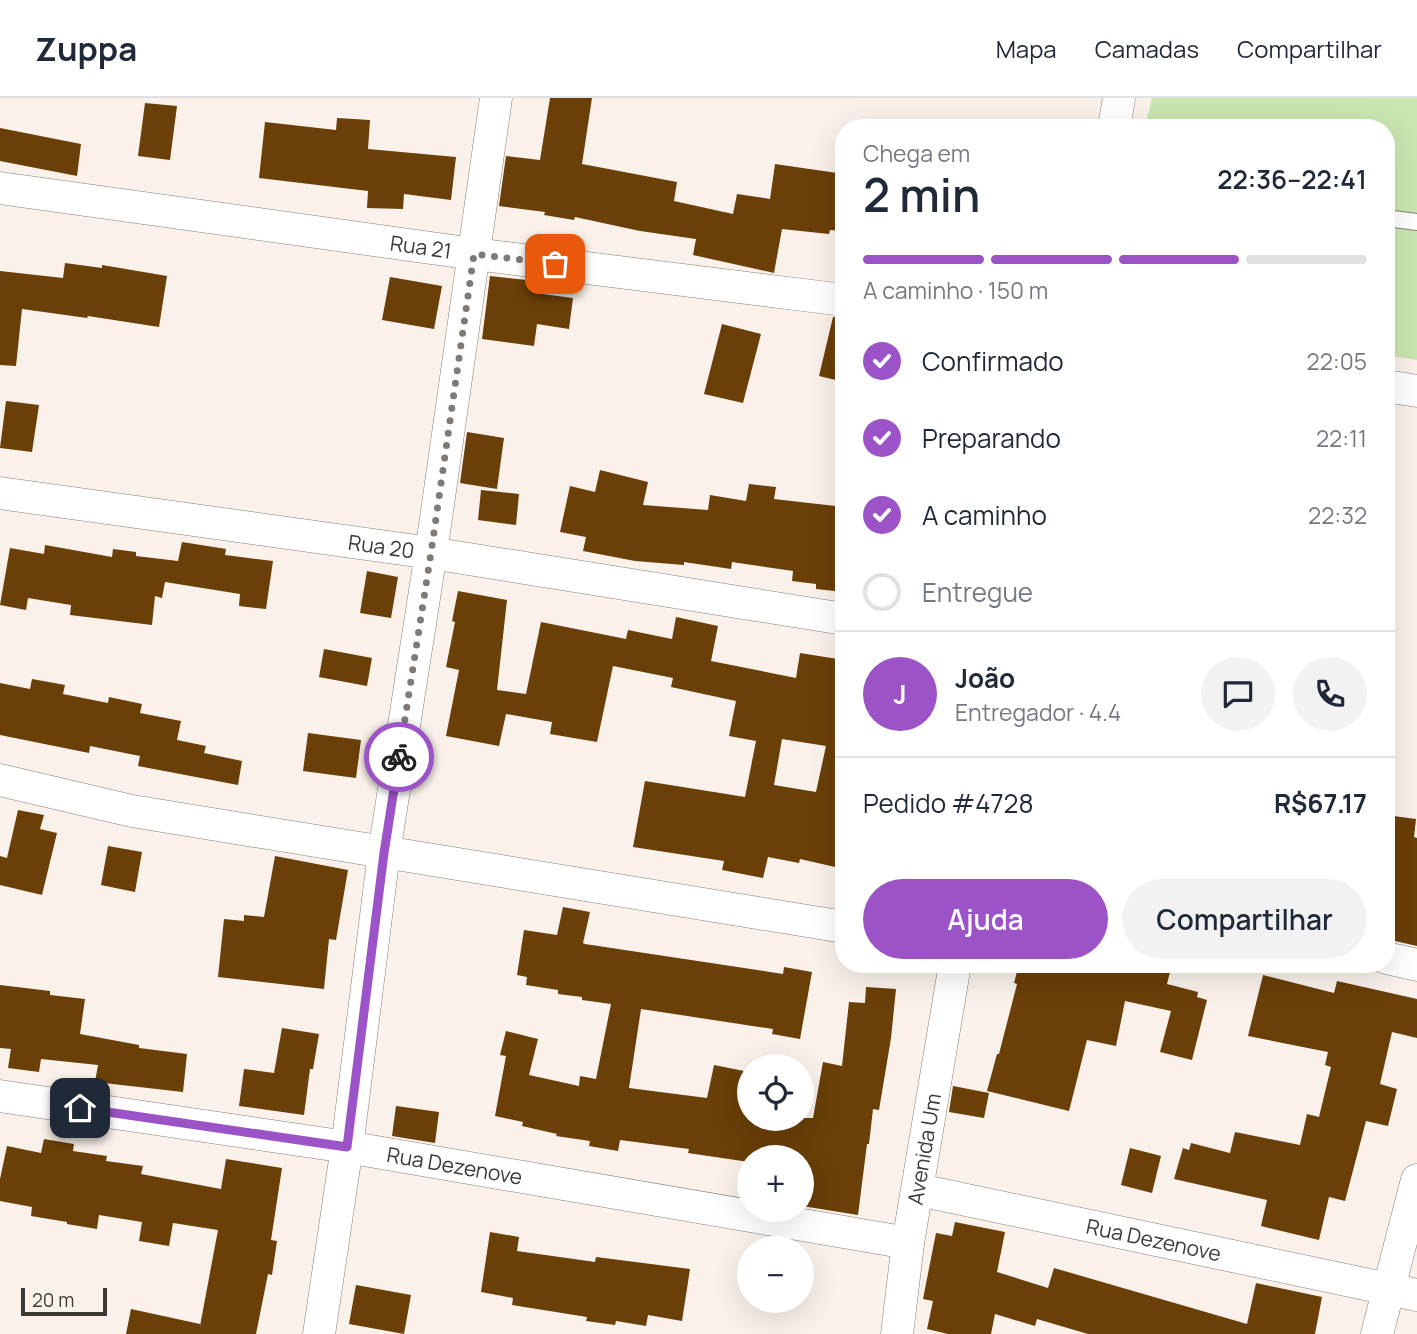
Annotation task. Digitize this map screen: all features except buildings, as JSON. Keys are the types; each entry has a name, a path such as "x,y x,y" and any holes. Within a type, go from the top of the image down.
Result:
{"street":[{"path":"319,1334 347,1147 384,853 431,553 496,98"},
{"path":"1116,119 1119,98"},
{"name":"Rua 21","path":"0,188 474,254 835,299"},
{"path":"1395,387 1417,391"},
{"name":"Rua 20","path":"0,493 431,553 835,618"},
{"path":"0,780 132,811 835,926"},
{"path":"1395,960 1417,965"},
{"name":"Avenida Um","path":"897,1334 908,1243 954,973"},
{"name":"Rua Dezenove","path":"0,1097 347,1147 908,1243"},
{"path":"1377,1334 1403,1293 1417,1180"},
{"name":"Rua Dezenove","path":"919,1190 1403,1293"}],"lane":[{"path":"1395,219 1417,222"}],"green space":[{"path":"1152,98 1417,98 1417,360 1395,356 1395,119 1147,119"}],"way so far":[{"path":"399,757 474,254 555,264"}],"route":[{"path":"80,1108 347,1147 384,853 399,757"}]}
